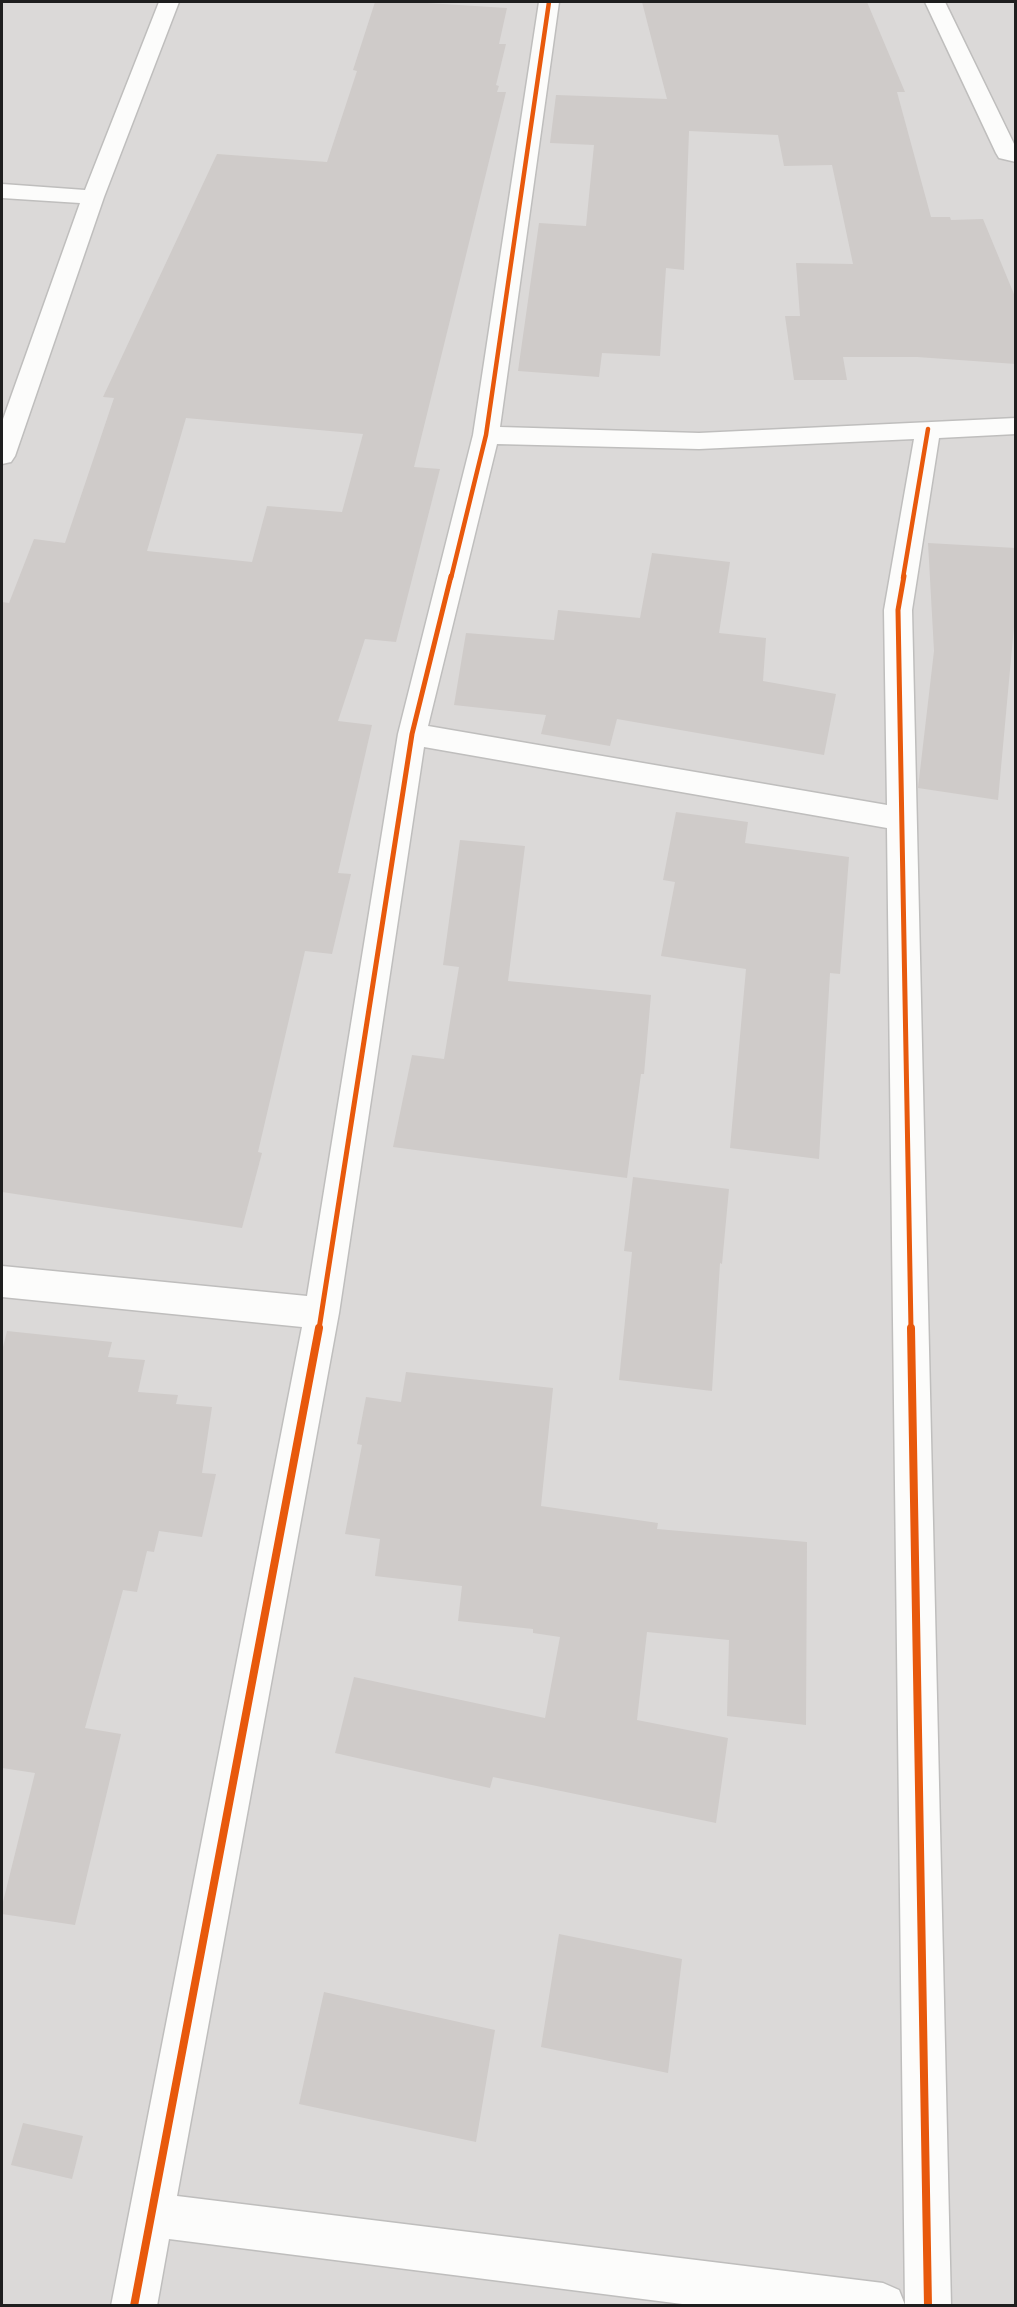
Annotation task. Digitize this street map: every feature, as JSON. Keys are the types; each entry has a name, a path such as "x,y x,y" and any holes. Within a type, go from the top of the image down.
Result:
{"street":[{"path":"2,456 93,197 169,2"},
{"path":"134,2306 322,1313 412,734 486,435 549,2"},
{"path":"935,2 1007,153 1016,155"},
{"path":"2,191 93,197"},
{"path":"486,435 699,441 1016,426"},
{"path":"928,429 898,610 928,2306"},
{"path":"412,734 901,819"},
{"path":"2,1281 322,1313"},
{"path":"152,2215 883,2306"}],"shaded area":[{"path":"2,2 1015,2 1015,2305 2,2305"}],"building":[{"path":"375,2 507,8 499,44 506,44 496,85 499,86 497,92 506,92 414,467 440,469 396,642 365,639 338,721 372,725 338,873 351,874 332,954 305,951 258,1152 262,1153 242,1228 2,1192 2,602 9,603 34,539 65,543 114,398 103,397 217,154 327,162 357,71 353,70","holes":["186,418 363,434 342,512 267,506 252,562 147,551"]},
{"path":"642,2 867,2 905,92 897,92 931,217 950,217 951,220 983,219 1016,299 1016,364 917,357 843,357 847,380 794,380 785,316 800,316 796,263 853,264 832,165 784,166 778,135 689,131 684,270 666,268 660,356 602,353 599,377 518,371 539,223 586,226 594,145 550,143 556,95 667,99"},
{"path":"928,543 1016,548 1016,605 998,800 918,788 934,651"},
{"path":"652,553 730,562 719,633 766,638 763,681 836,694 824,755 617,719 610,746 541,734 546,715 454,705 466,633 554,640 558,610 640,618"},
{"path":"676,812 748,822 745,843 849,857 840,974 830,973 819,1159 730,1148 746,969 661,956 675,882 663,880"},
{"path":"460,840 525,846 508,981 651,995 644,1074 641,1074 627,1178 393,1147 412,1055 444,1059 459,967 443,965"},
{"path":"633,1177 729,1189 722,1264 720,1263 712,1391 619,1380 632,1252 624,1251"},
{"path":"7,1331 112,1342 108,1357 145,1360 138,1392 178,1395 176,1404 212,1407 202,1473 216,1474 202,1537 159,1531 154,1552 147,1551 137,1592 123,1590 85,1728 121,1734 75,1925 2,1914 2,1906 35,1773 2,1768 2,1351"},
{"path":"406,1372 553,1388 541,1506 658,1523 657,1529 807,1542 806,1725 727,1716 729,1640 647,1632 637,1720 728,1738 716,1823 493,1777 490,1788 335,1753 354,1677 545,1718 560,1637 533,1633 533,1629 458,1621 462,1586 375,1576 380,1539 345,1534 362,1445 357,1444 366,1397 401,1402"},
{"path":"559,1934 682,1959 668,2073 541,2047"},
{"path":"324,1992 495,2030 476,2142 299,2104"},
{"path":"23,2123 83,2136 72,2179 11,2165"}],"cycle path":[{"path":"134,2306 322,1313 412,734 486,435 549,2"},
{"path":"928,429 898,610 928,2306"}]}
